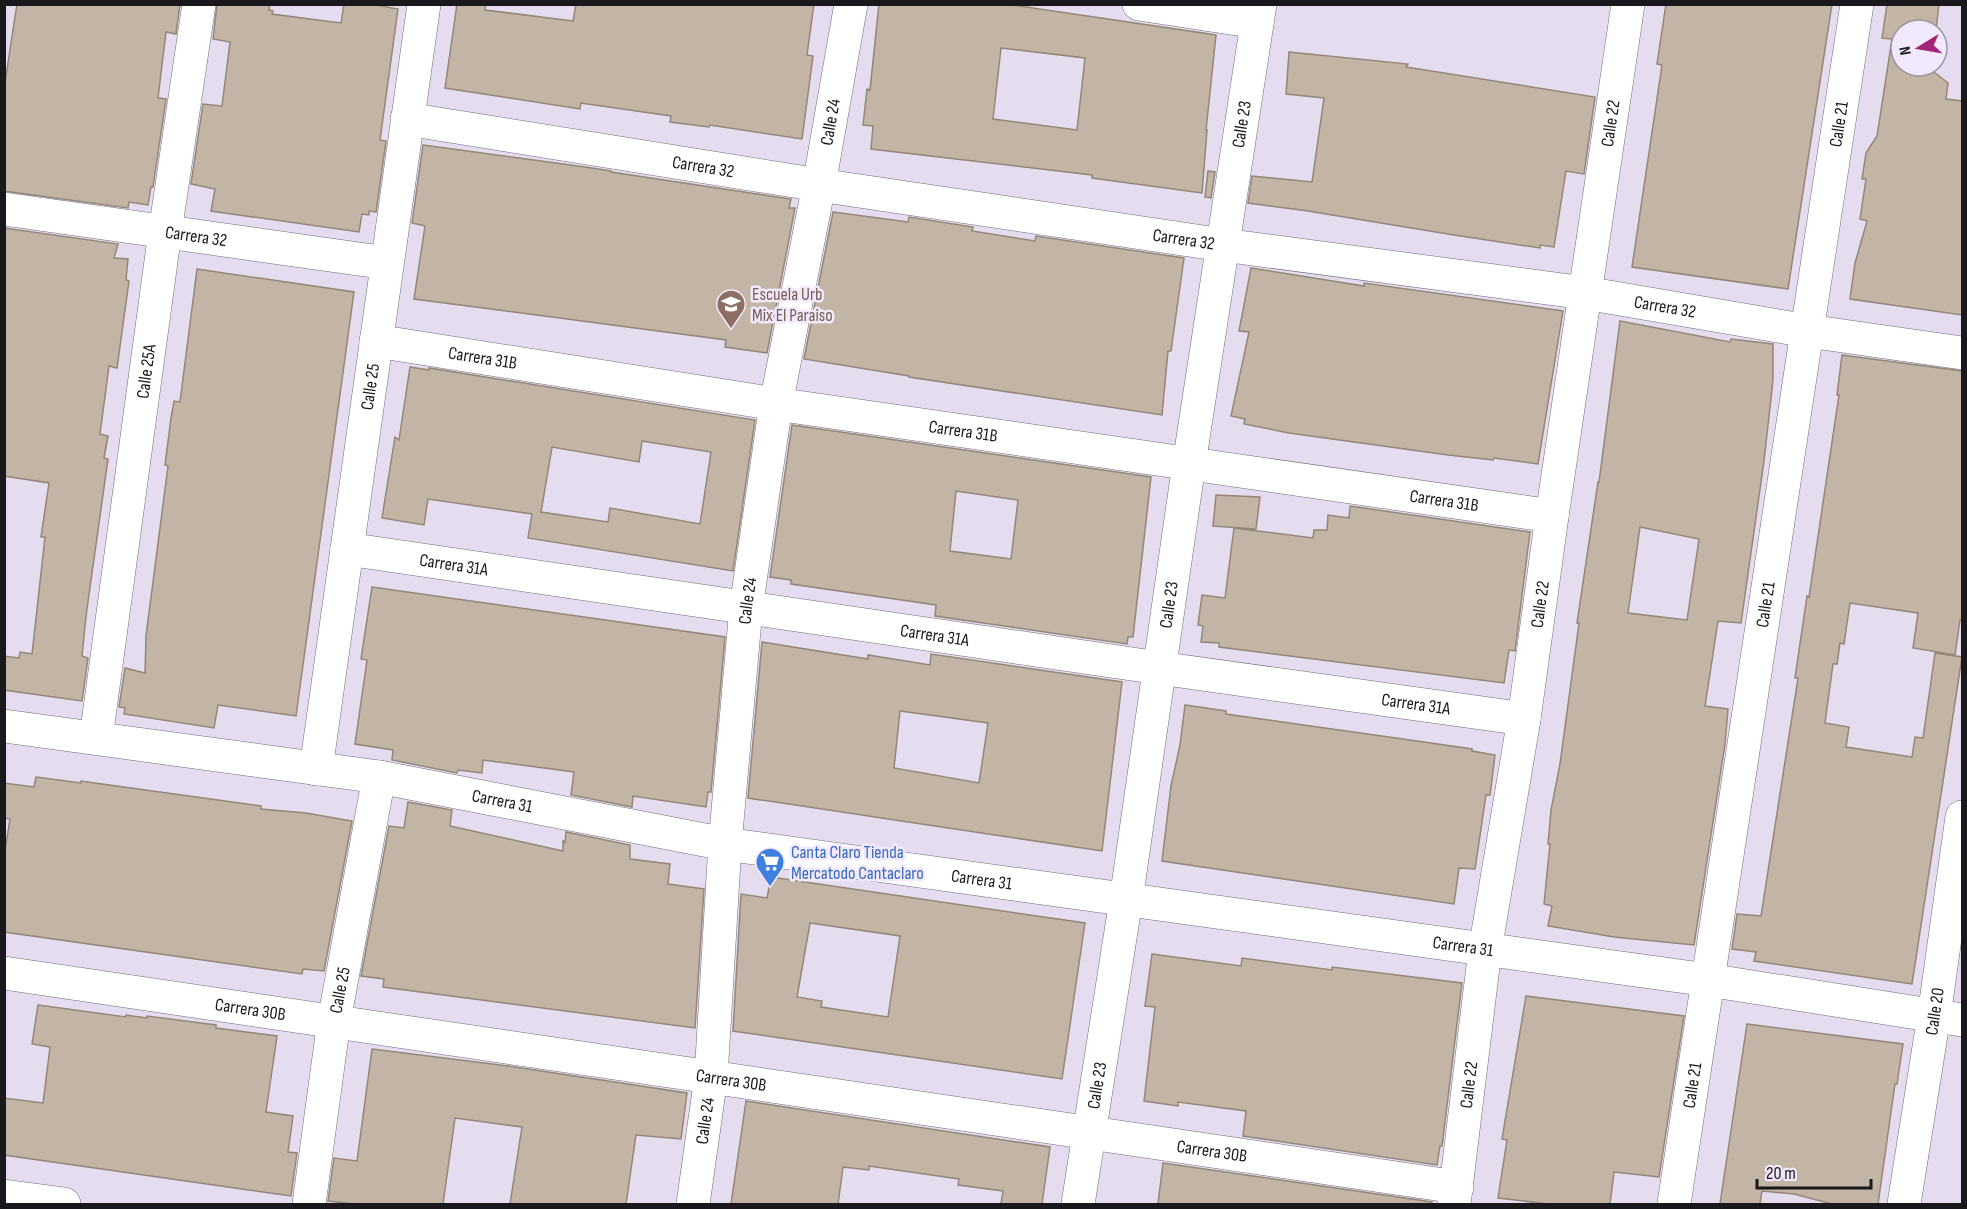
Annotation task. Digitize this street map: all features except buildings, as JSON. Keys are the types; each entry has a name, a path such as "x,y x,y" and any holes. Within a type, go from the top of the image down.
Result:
{"street":[{"name":"Calle 25A","path":"96,738 165,232 199,4"},
{"name":"Calle 25","path":"316,769 424,4"},
{"name":"Calle 24","path":"693,1204 711,1077 724,844 746,608 776,404 819,185 851,4"},
{"path":"1139,4 1258,13"},
{"name":"Calle 22","path":"1456,1196 1485,950 1524,719 1628,4"},
{"name":"Calle 21","path":"1674,1204 1857,4"},
{"name":"Calle 23","path":"1078,1204 1126,900 1189,464 1258,13"},
{"name":"Carrera 32","path":"407,119 819,185 1222,245 1585,293 1808,331 1962,353"},
{"name":"Carrera 32","path":"4,209 387,263"},
{"name":"Carrera 31B","path":"376,341 776,404 1552,516"},
{"name":"Carrera 31A","path":"347,549 1524,719"},
{"name":"Carrera 31","path":"4,726 379,777 724,844 1708,980 1948,1018"},
{"name":"Calle 25","path":"309,1204 334,1021 379,777"},
{"name":"Calle 20","path":"1904,1204 1948,1018 1962,816"},
{"name":"Carrera 30B","path":"4,973 1089,1132 1456,1196"},
{"path":"4,1196 64,1204"}],"place":[{"name":"Escuela Urb Mix El Paraiso","path":"731,330"},
{"name":"Canta Claro Tienda Mercatodo Cantaclaro","path":"770,888"}]}
